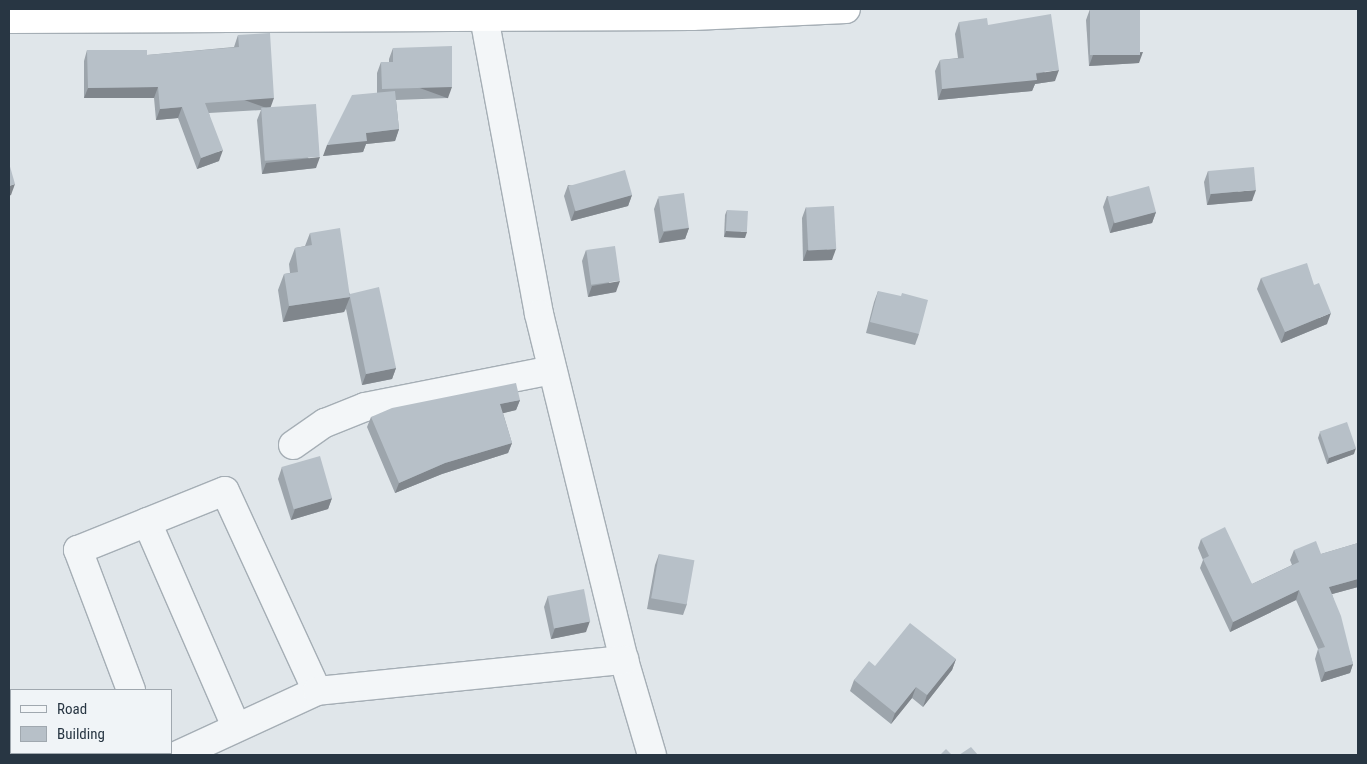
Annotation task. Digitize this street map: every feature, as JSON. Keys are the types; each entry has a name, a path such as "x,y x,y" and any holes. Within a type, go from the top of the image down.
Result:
{"highway":[{"path":"9,19 693,16 834,9"}],"street":[{"path":"484,17 539,314 624,660 652,755"},
{"path":"293,445 326,423 365,407 552,370"},
{"path":"131,689 78,550 225,491 317,691"},
{"path":"147,522 236,727"},
{"path":"178,755 317,691 624,660"}],"building":[{"path":"1090,9 1140,9 1140,55 1090,55"},
{"path":"1051,14 1059,70 1036,73 1037,80 942,89 940,60 964,58 959,22 987,18 988,25"},
{"path":"270,33 274,98 205,103 223,150 201,158 182,107 160,109 158,87 88,88 87,50 147,50 147,55 239,47 238,35"},
{"path":"452,46 452,87 382,89 381,62 393,62 393,48"},
{"path":"395,91 399,129 366,133 367,141 327,145 352,95"},
{"path":"316,104 320,157 265,161 261,108"},
{"path":"9,163 15,184 9,186"},
{"path":"1254,167 1256,190 1210,194 1208,171"},
{"path":"625,170 632,195 575,211 568,186"},
{"path":"1149,186 1156,212 1114,223 1107,197"},
{"path":"684,193 689,228 663,231 658,197"},
{"path":"834,206 836,249 808,250 806,207"},
{"path":"727,210 748,211 747,232 726,231"},
{"path":"340,228 350,297 289,306 284,274 298,272 295,248 312,245 310,233"},
{"path":"615,246 620,281 591,285 586,250"},
{"path":"1307,263 1314,285 1319,283 1331,313 1285,332 1261,278"},
{"path":"379,287 396,368 366,374 350,294"},
{"path":"878,291 901,296 902,293 928,300 919,334 870,322"},
{"path":"516,383 520,400 500,404 512,443 445,463 399,483 371,417 392,408"},
{"path":"1347,422 1356,448 1329,458 1320,431"},
{"path":"320,456 332,498 294,509 282,467"},
{"path":"1225,527 1252,584 1299,562 1294,550 1316,541 1321,554 1358,543 1358,579 1329,587 1341,616 1353,664 1325,672 1318,649 1325,647 1299,590 1233,622 1203,559 1209,556 1201,539"},
{"path":"659,554 694,560 687,605 651,598"},
{"path":"584,589 590,621 554,628 548,596"},
{"path":"910,623 956,659 927,695 916,687 895,713 854,680 869,661 875,666"},
{"path":"971,747 978,755 959,755"},
{"path":"946,749 952,755 940,755"}]}
